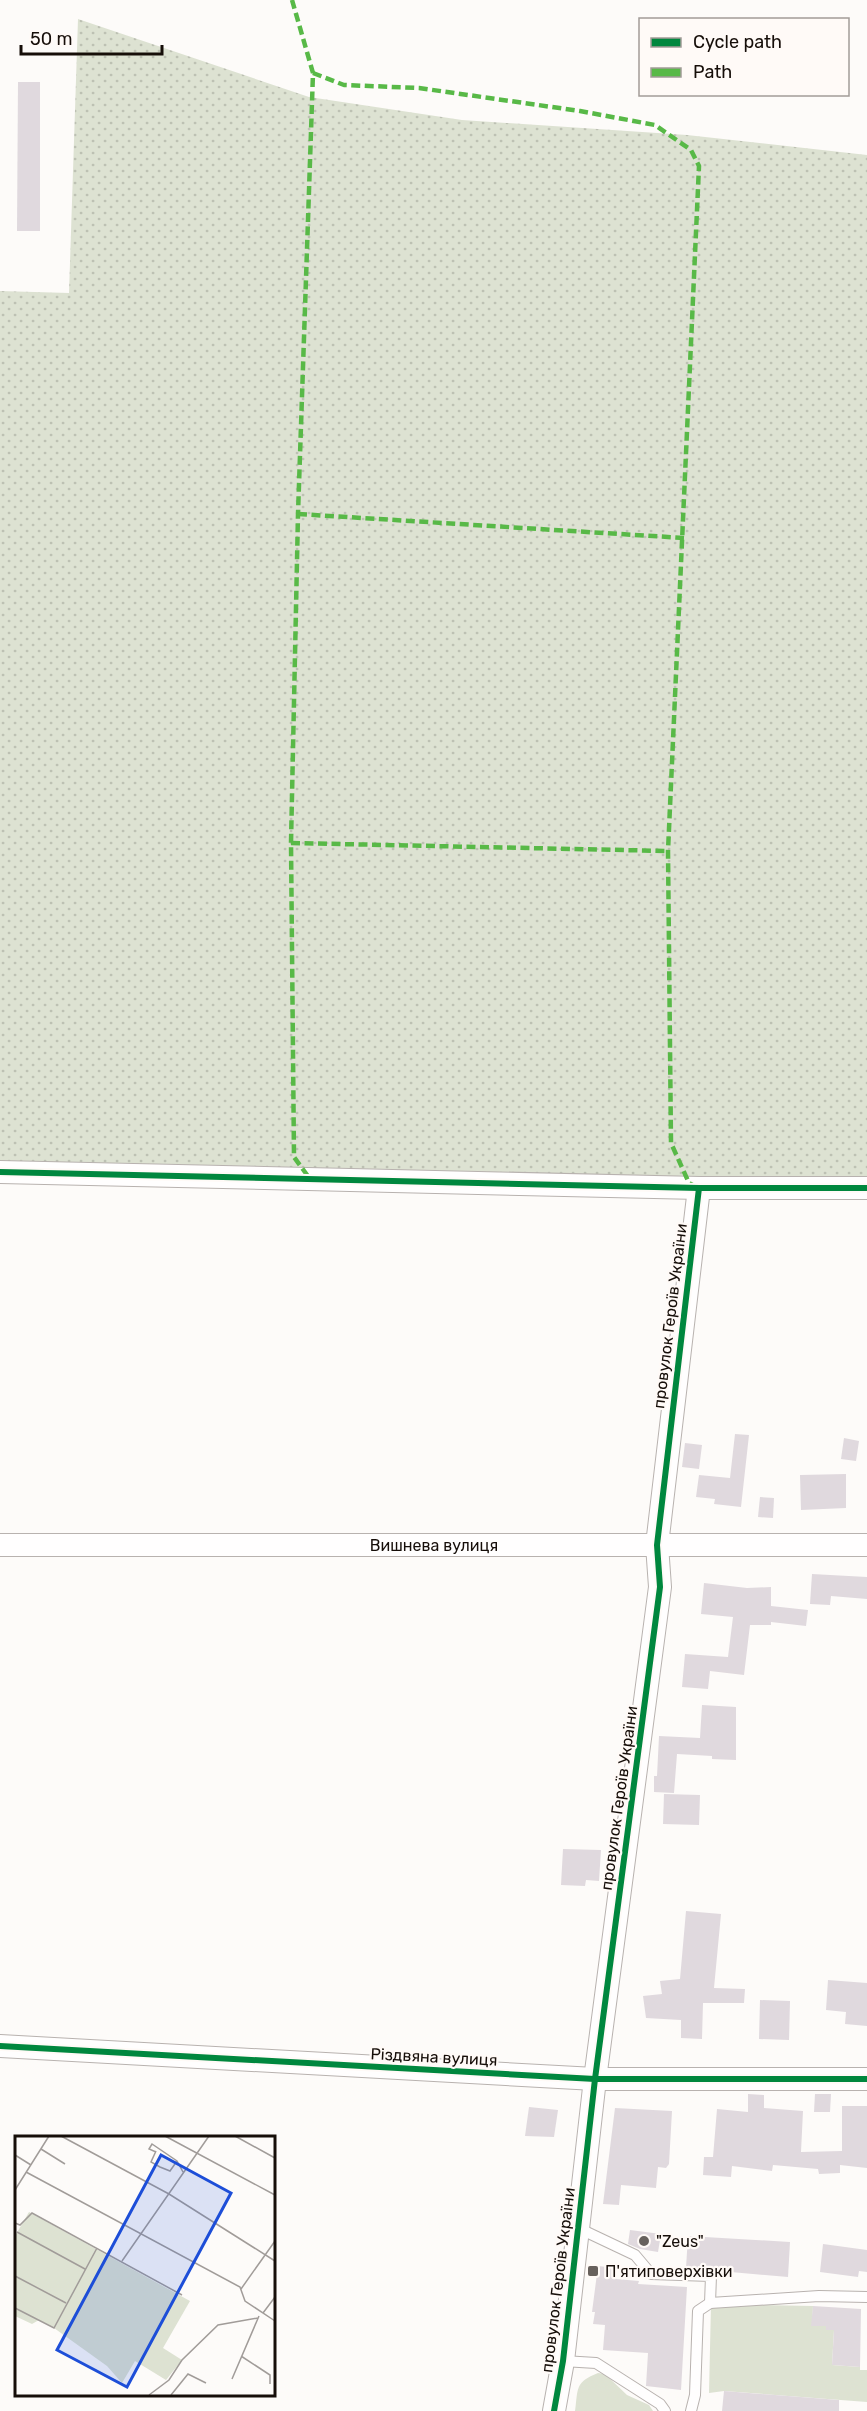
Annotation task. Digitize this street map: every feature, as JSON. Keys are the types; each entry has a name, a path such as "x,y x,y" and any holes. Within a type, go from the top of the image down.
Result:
{"street":[{"path":"0,1172 699,1188 867,1188"},
{"name":"провулок Героїв України","path":"554,2411 563,2361 595,2079 660,1587 657,1545 699,1188"},
{"name":"Вишнева вулиця","path":"0,1545 867,1545"},
{"name":"Різдвяна вулиця","path":"0,2046 595,2079 867,2079"}],"lane":[{"path":"578,2228 635,2255 651,2274 711,2276 710,2303"},
{"path":"691,2411 695,2395 698,2311 710,2303 819,2296 867,2296"},
{"path":"563,2361 596,2363 660,2404 665,2411"}],"green space":[{"path":"78,19 309,97 462,120 687,135 867,155 867,1188 0,1162 0,291 69,293"},
{"path":"711,2304 813,2306 812,2326 826,2326 826,2330 834,2330 832,2365 860,2367 860,2370 867,2370 867,2402 724,2391 709,2393"},
{"path":"598,2373 605,2374 627,2395 649,2405 653,2411 575,2411 581,2383"}],"building":[{"path":"18,82 40,82 40,231 17,231"},
{"path":"735,1434 749,1435 741,1507 714,1504 715,1499 696,1497 699,1475 730,1478"},
{"path":"844,1438 859,1441 856,1461 841,1459"},
{"path":"685,1443 702,1445 699,1469 682,1467"},
{"path":"846,1474 846,1508 801,1510 800,1475"},
{"path":"760,1497 774,1498 773,1518 758,1517"},
{"path":"812,1574 867,1577 867,1599 831,1596 830,1605 810,1604"},
{"path":"704,1583 747,1588 771,1587 771,1606 808,1610 806,1626 771,1622 771,1625 750,1625 744,1675 710,1671 708,1689 682,1687 685,1654 728,1657 733,1617 701,1614"},
{"path":"702,1705 736,1707 736,1760 677,1754 674,1793 654,1792 659,1736 700,1738"},
{"path":"664,1794 700,1795 699,1825 663,1824"},
{"path":"563,1849 601,1850 599,1881 586,1880 585,1886 561,1885"},
{"path":"686,1911 721,1914 714,1988 745,1989 744,2003 703,2003 702,2039 681,2038 681,2020 646,2018 643,1996 662,1994 660,1981 680,1979"},
{"path":"828,1980 867,1983 867,2026 845,2024 846,2012 826,2010"},
{"path":"760,2000 790,2001 789,2040 759,2039"},
{"path":"748,2094 764,2095 764,2108 803,2111 801,2152 842,2151 842,2106 867,2106 867,2168 840,2165 840,2173 819,2174 818,2169 773,2165 772,2171 732,2166 731,2177 703,2175 704,2157 713,2157 717,2109 748,2112"},
{"path":"815,2094 831,2094 830,2112 814,2112"},
{"path":"529,2107 558,2110 554,2137 525,2136"},
{"path":"615,2108 672,2111 669,2164 666,2168 658,2167 656,2188 621,2185 619,2205 603,2204"},
{"name":"\"Zeus\"","path":"630,2230 661,2234 658,2252 628,2244"},
{"path":"688,2236 790,2242 788,2277 686,2268"},
{"path":"823,2244 867,2250 867,2272 859,2271 858,2277 820,2272"},
{"path":"598,2266 617,2268 616,2279 639,2281 638,2284 687,2287 681,2390 646,2386 648,2353 603,2350 605,2325 593,2324 595,2312 592,2312"},
{"path":"813,2306 861,2309 860,2367 832,2365 834,2330 826,2330 826,2326 811,2326"},
{"path":"724,2391 839,2400 839,2411 722,2411"}],"marked path":[{"path":"292,0 313,73 298,514 291,843 294,1157 310,1179"},
{"path":"313,73 344,85 419,88 580,111 655,125 691,150 699,166 668,851 671,1143 689,1183 696,1187"},
{"path":"298,514 684,538"},
{"path":"291,843 668,851"}],"cycle path":[{"path":"0,1172 699,1188 867,1188"},
{"path":"554,2411 563,2361 595,2079 660,1587 657,1545 699,1188"},
{"path":"0,2046 595,2079 867,2079"}],"place":[{"name":"\"Zeus\"","path":"644,2241"},
{"name":"П'ятиповерхівки","path":"593,2271"}]}
